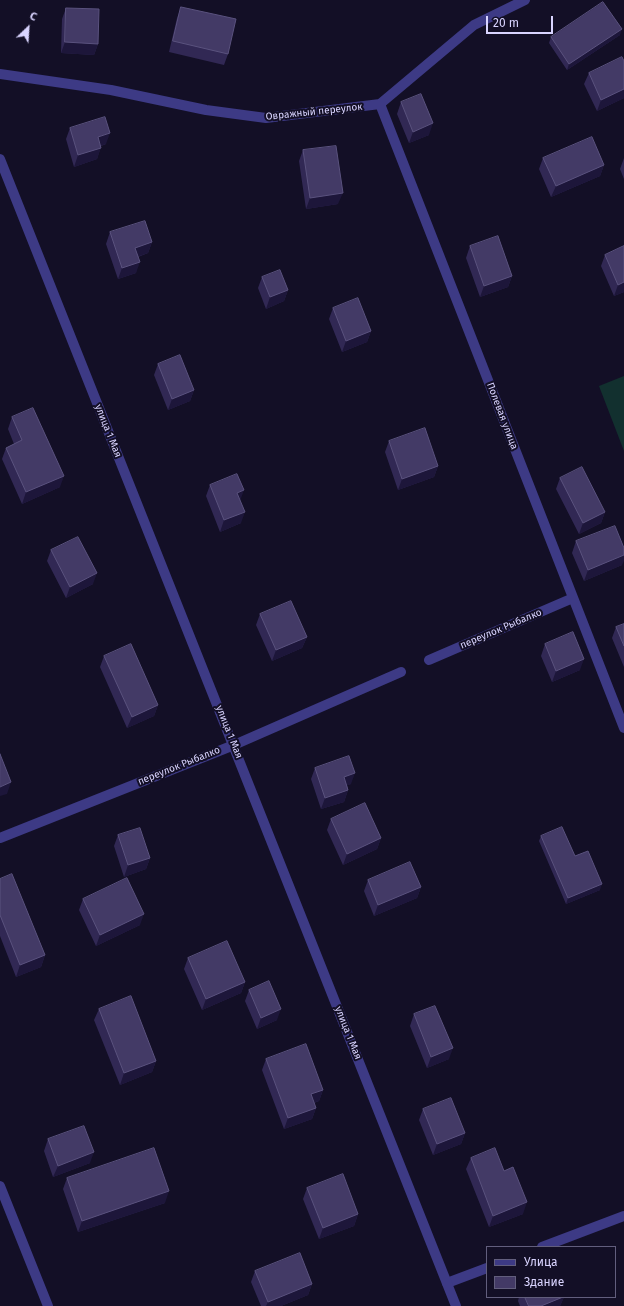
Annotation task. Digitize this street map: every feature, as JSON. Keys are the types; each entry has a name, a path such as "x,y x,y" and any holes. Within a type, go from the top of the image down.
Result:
{"street":[{"path":"380,104 474,25 525,0"},
{"name":"Овражный переулок","path":"0,74 111,90 206,110 266,118 380,104"},
{"name":"Полевая улица","path":"380,104 624,728"},
{"name":"улица 1 Мая","path":"0,159 234,744 456,1306"},
{"name":"переулок Рыбалко","path":"429,660 572,598"},
{"name":"переулок Рыбалко","path":"0,838 234,744 401,672"},
{"path":"0,1186 48,1306"},
{"path":"545,1246 624,1216"},
{"path":"447,1283 486,1268"}],"green space":[{"path":"624,376 624,451 599,386"}],"building":[{"path":"603,2 622,29 569,64 551,37"},
{"path":"181,7 236,19 228,54 173,41"},
{"path":"66,8 99,9 98,44 65,42"},
{"path":"622,57 624,61 624,89 601,100 589,73"},
{"path":"421,94 433,123 413,132 401,102"},
{"path":"105,117 110,133 98,137 101,148 78,155 70,128"},
{"path":"592,137 604,165 556,186 543,158"},
{"path":"336,146 343,193 310,198 303,150"},
{"path":"145,221 152,242 135,248 140,262 122,268 110,232"},
{"path":"498,236 512,276 484,286 470,246"},
{"path":"624,246 624,282 618,285 605,255"},
{"path":"280,270 288,290 270,297 262,277"},
{"path":"358,298 371,331 346,341 333,308"},
{"path":"180,355 194,390 172,399 158,364"},
{"path":"33,408 64,476 26,492 6,448 22,440 12,417"},
{"path":"425,428 438,466 402,479 389,441"},
{"path":"582,467 605,512 583,523 560,478"},
{"path":"237,474 244,490 237,493 245,512 224,520 210,485"},
{"path":"615,526 624,548 624,555 588,570 576,541"},
{"path":"78,537 97,573 70,587 51,550"},
{"path":"291,601 307,637 276,650 260,614"},
{"path":"624,624 624,646 616,627"},
{"path":"573,632 584,659 556,671 545,644"},
{"path":"131,644 158,705 132,717 104,656"},
{"path":"0,754 11,782 0,787"},
{"path":"349,756 355,773 344,777 348,790 325,798 315,768"},
{"path":"365,803 381,838 347,854 331,819"},
{"path":"562,827 575,856 588,851 602,884 568,898 541,836"},
{"path":"140,828 150,858 128,865 118,835"},
{"path":"410,862 421,887 378,905 368,880"},
{"path":"12,874 45,955 20,965 0,915 0,879"},
{"path":"127,878 144,914 100,935 83,899"},
{"path":"227,941 245,982 206,999 188,958"},
{"path":"269,981 281,1009 261,1018 249,990"},
{"path":"131,996 156,1061 124,1073 99,1009"},
{"path":"435,1006 453,1048 431,1057 414,1014"},
{"path":"306,1044 323,1090 311,1094 316,1108 288,1118 266,1059"},
{"path":"451,1098 465,1133 437,1144 423,1109"},
{"path":"84,1126 94,1152 58,1166 48,1139"},
{"path":"154,1148 169,1191 82,1221 67,1178"},
{"path":"495,1148 504,1171 513,1167 527,1202 493,1216 471,1158"},
{"path":"343,1174 358,1214 323,1228 307,1188"},
{"path":"300,1253 312,1284 268,1302 255,1271"},
{"path":"525,1298 561,1298 541,1306 529,1306"}]}
